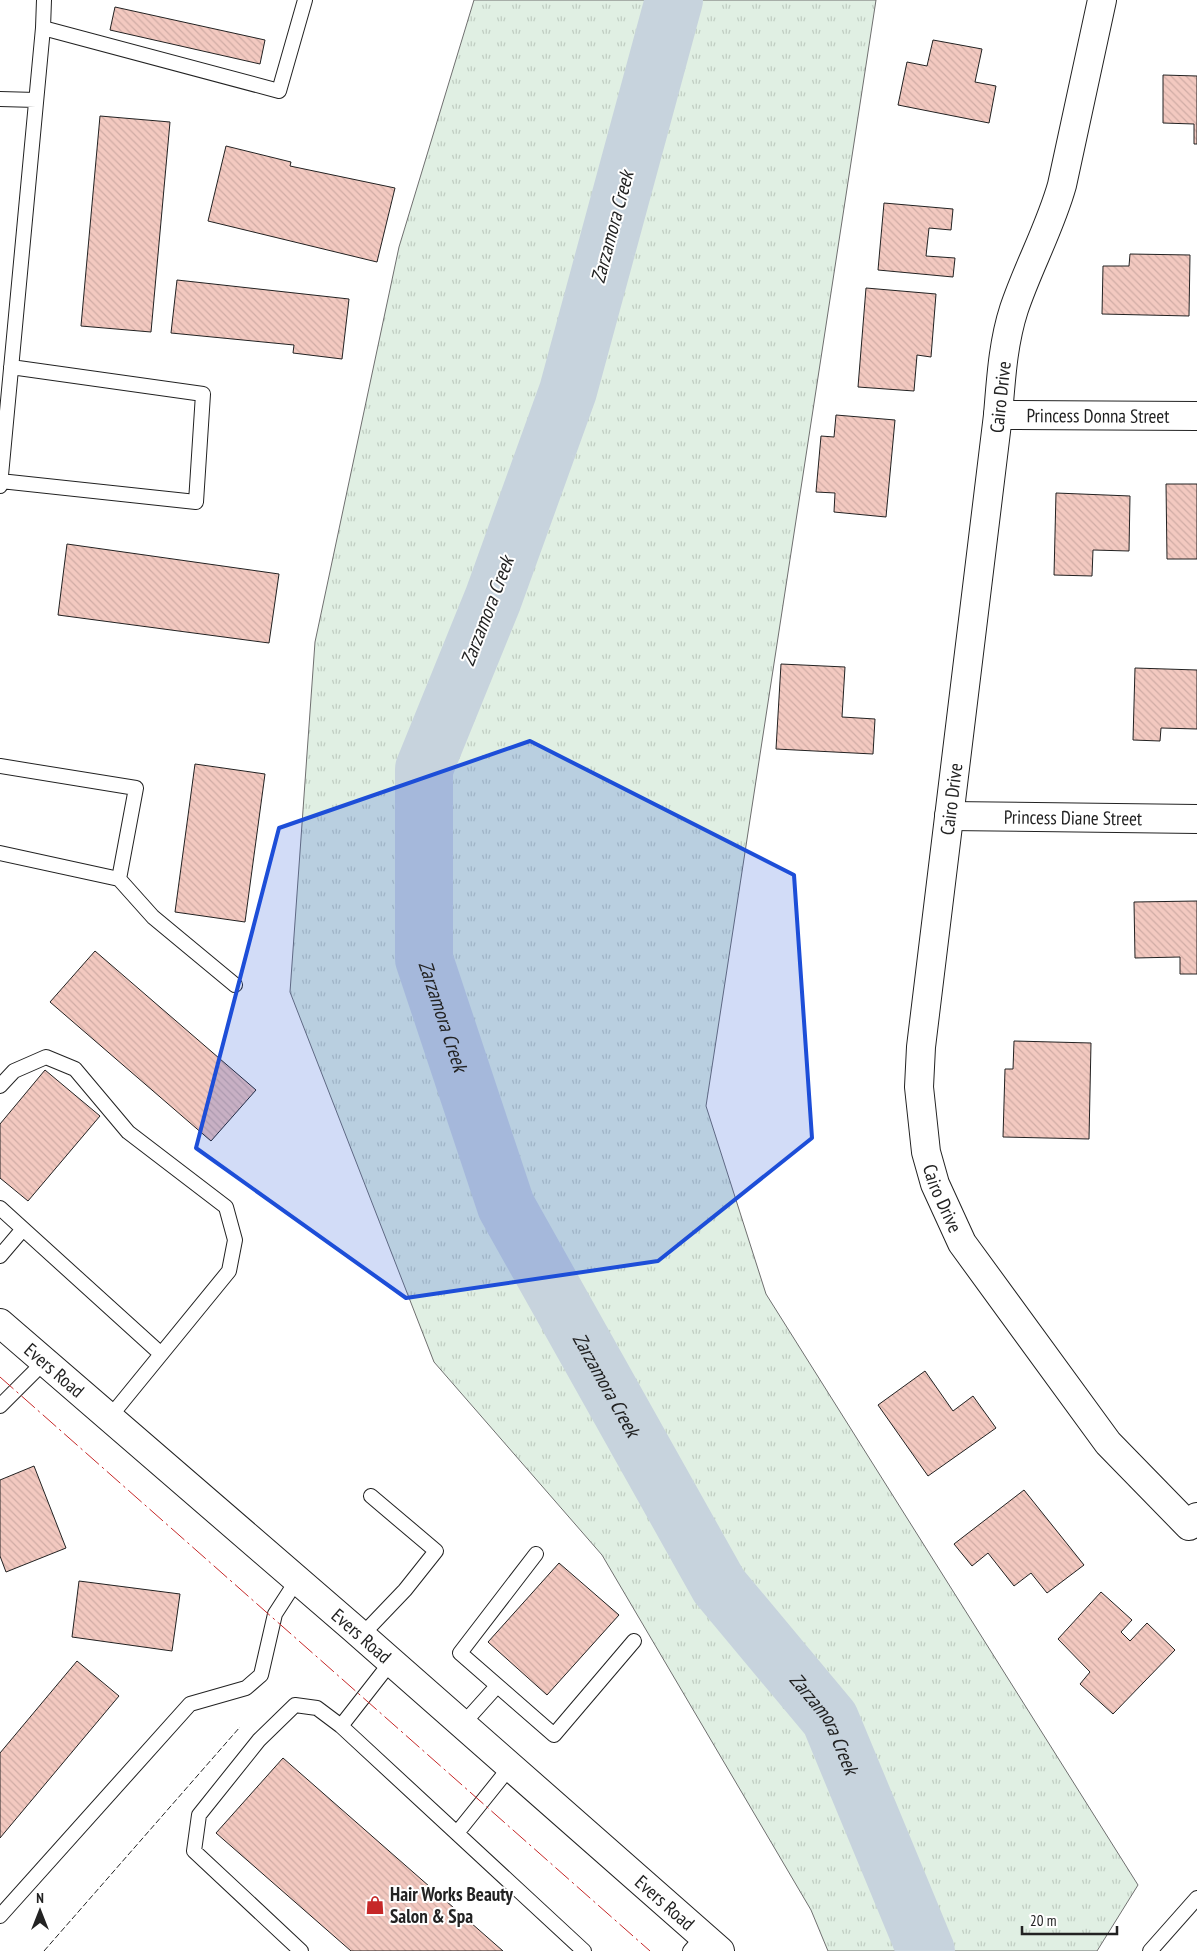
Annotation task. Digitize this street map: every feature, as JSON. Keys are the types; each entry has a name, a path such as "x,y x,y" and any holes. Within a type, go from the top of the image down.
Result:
{"street":[{"name":"Cairo Drive","path":"1102,0 1054,214 1014,312 1002,362 998,415 921,1047 919,1088 926,1152 935,1184 962,1243 1108,1443 1193,1521"},
{"name":"Princess Donna Street","path":"998,415 1197,416"},
{"name":"Princess Diane Street","path":"949,816 1197,819"},
{"name":"Evers Road","path":"1,1326 362,1636 510,1767 704,1946"}],"lane":[{"path":"0,486 43,28 44,0"},
{"path":"43,28 279,91 305,0"},
{"path":"0,99 36,100"},
{"path":"0,481 196,502 203,394 11,367"},
{"path":"0,766 136,788 119,879"},
{"path":"0,853 119,879 153,917 235,986"},
{"path":"0,1086 14,1070 46,1057 75,1070 128,1132 226,1207 235,1240 229,1271 109,1418"},
{"path":"0,1208 161,1354"},
{"path":"0,1256 24,1229"},
{"path":"0,1406 44,1362"},
{"path":"362,1636 405,1590 436,1552 371,1496"},
{"path":"536,1554 460,1654 554,1735 634,1641"},
{"path":"0,1916 190,1704 246,1688 261,1675 276,1614 297,1580"},
{"path":"341,1726 391,1662"},
{"path":"462,1725 497,1686"},
{"path":"301,1951 194,1851 199,1815 259,1740 295,1705 317,1708 341,1726 584,1951"},
{"path":"457,1833 510,1767"},
{"path":"1150,1951 1197,1898"}],"highlighted area":[{"path":"530,741 794,875 812,1138 658,1261 406,1298 196,1148 279,828"}],"green space":[{"path":"474,0 876,0 706,1106 766,1294 1138,1885 1097,1951 828,1951 811,1910 602,1555 434,1362 290,992 315,642 399,247"}],"building":[{"path":"115,7 265,40 260,64 110,30"},
{"path":"933,40 982,49 975,82 996,86 989,123 898,105 907,62 927,66"},
{"path":"1163,75 1197,76 1197,144 1194,144 1194,124 1163,123"},
{"path":"100,116 170,122 151,332 81,326"},
{"path":"226,146 291,162 290,166 395,188 377,262 208,221"},
{"path":"884,203 953,209 951,230 929,228 926,256 955,258 953,277 878,270"},
{"path":"1130,254 1190,255 1189,316 1102,314 1103,266 1129,266"},
{"path":"177,280 349,299 342,359 293,353 294,345 171,333"},
{"path":"866,288 936,294 931,357 917,355 914,391 858,387"},
{"path":"836,415 895,420 886,517 834,512 835,493 816,492 821,436 834,437"},
{"path":"1166,484 1197,484 1197,559 1167,559"},
{"path":"1056,493 1130,496 1129,551 1093,550 1092,576 1054,575"},
{"path":"67,544 279,574 269,643 58,615"},
{"path":"781,664 845,667 842,717 875,719 873,754 776,749"},
{"path":"1135,668 1197,670 1197,729 1161,728 1160,741 1133,740"},
{"path":"195,764 265,774 245,922 175,912"},
{"path":"1197,901 1197,974 1180,974 1180,957 1135,958 1134,902"},
{"path":"95,951 256,1090 211,1141 50,1002"},
{"path":"1014,1041 1091,1043 1089,1139 1003,1137 1005,1069 1013,1069"},
{"path":"45,1070 100,1116 28,1201 0,1178 0,1124"},
{"path":"925,1371 953,1411 973,1396 996,1428 928,1476 878,1405"},
{"path":"34,1466 66,1548 6,1572 0,1556 0,1480"},
{"path":"1024,1490 1084,1565 1047,1593 1031,1573 1014,1586 988,1553 972,1566 954,1544"},
{"path":"559,1563 619,1615 547,1695 488,1642"},
{"path":"79,1581 180,1594 172,1651 72,1637"},
{"path":"1101,1592 1132,1620 1121,1632 1130,1641 1147,1623 1175,1650 1113,1714 1080,1684 1090,1672 1058,1639"},
{"path":"77,1661 119,1696 0,1838 0,1753"},
{"path":"283,1758 503,1951 351,1951 216,1833"}],"waterway":[{"name":"Zarzamora Creek","path":"674,0 568,391 493,599 424,769 424,959 506,1206 719,1586 830,1719 926,1951"}],"fence":[{"path":"44,1951 240,1727"}],"power":[{"path":"0,1377 650,1951"}],"place":[{"name":"Hair Works Beauty Salon & Spa","path":"375,1905"}]}
